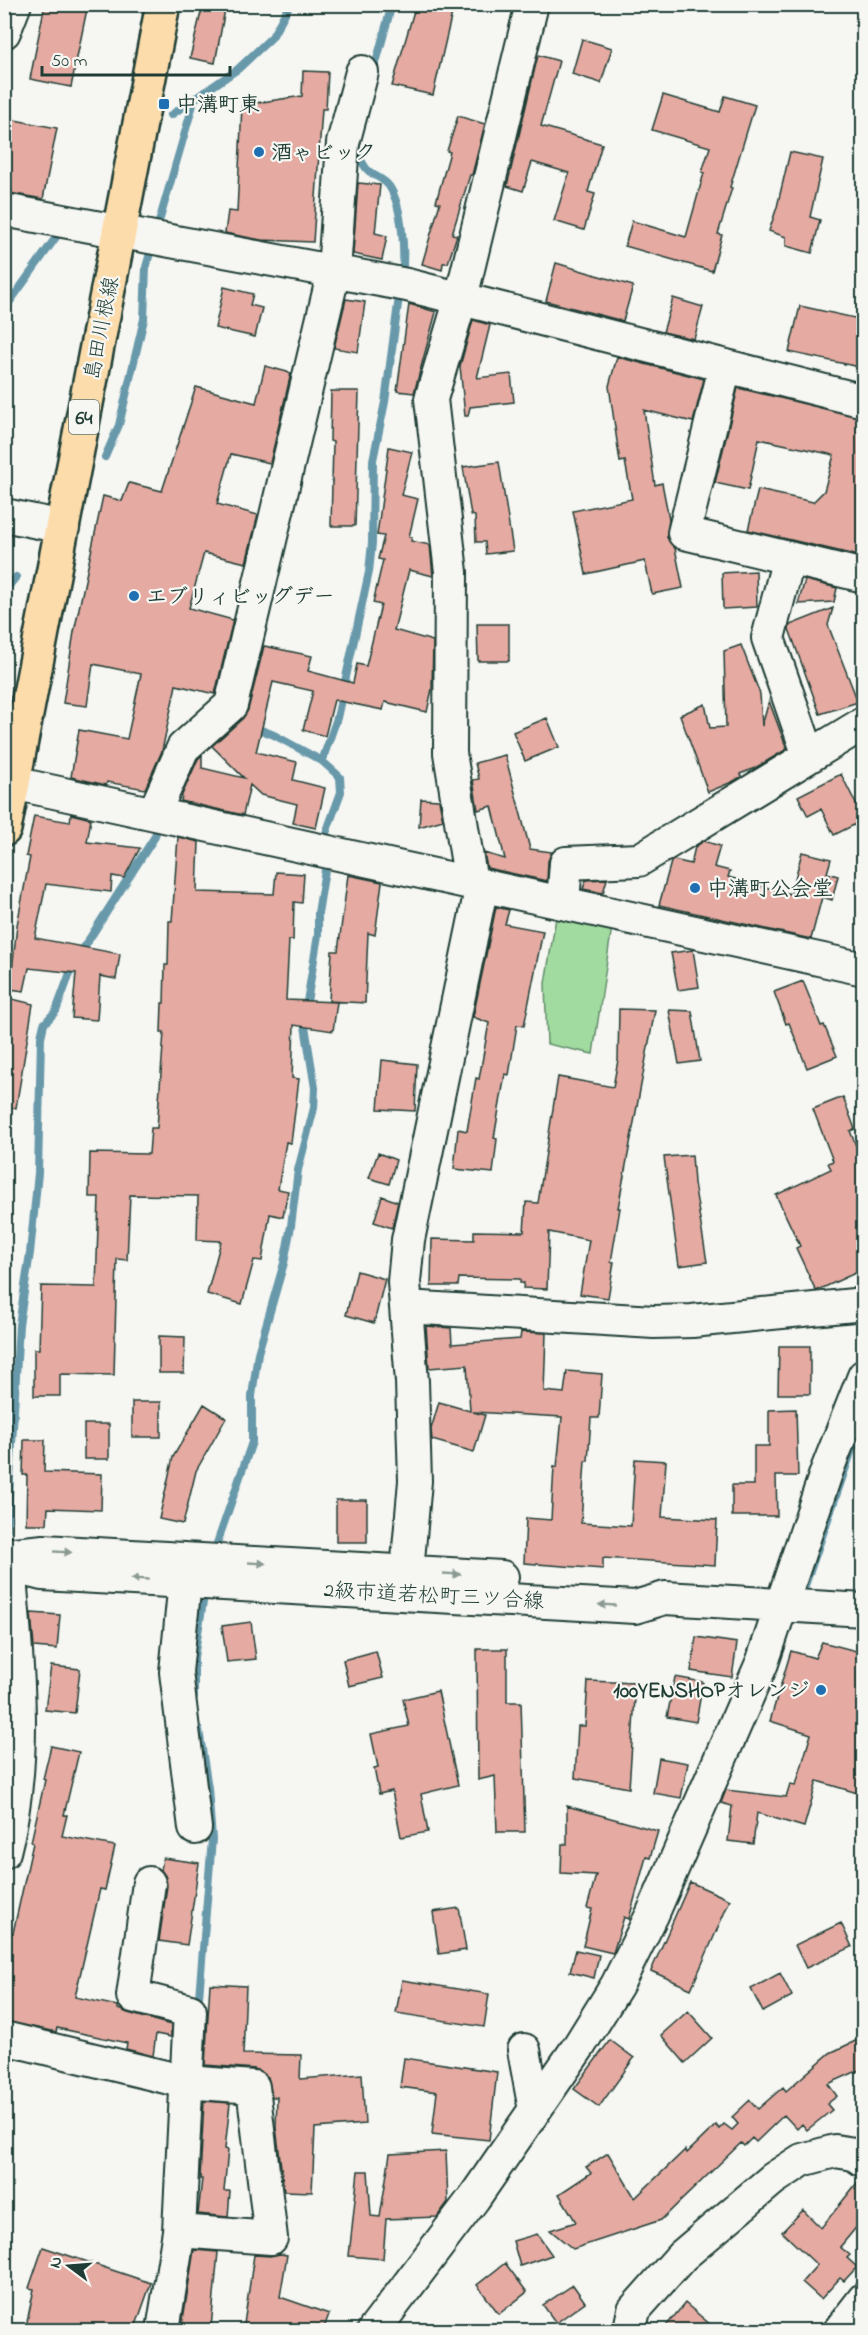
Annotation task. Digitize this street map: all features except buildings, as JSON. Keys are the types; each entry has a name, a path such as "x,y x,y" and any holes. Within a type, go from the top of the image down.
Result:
{"main road":[{"name":"島田川根線","path":"4,829 9,782 63,526 146,236 164,4"}],"street":[{"path":"4,32 15,4"},
{"path":"4,1852 10,1832 18,1769 20,1702 6,1562 44,1551 406,1583 415,1481 412,1382 404,1282 408,1240 476,884 450,753 451,572 431,399 461,298 532,4"},
{"path":"154,813 183,748 231,705 334,271 343,143 362,72"},
{"path":"4,210 407,285 864,401"},
{"path":"725,366 684,533 864,576"},
{"path":"4,515 63,526"},
{"path":"789,558 768,638 809,756"},
{"path":"563,903 566,863 639,860 864,723"},
{"path":"9,782 864,969"},
{"path":"406,1307 654,1322 692,1321 864,1304"},
{"path":"374,2331 474,2198 617,1985 652,1915 762,1663 827,1470 864,1376"},
{"name":"2級市道若松町三ツ合線","path":"6,1562 42,1574 185,1581 406,1583 635,1606 665,1598 864,1610"},
{"path":"185,1581 176,1672 195,1828"},
{"path":"149,1883 133,1996 190,2011 179,2231 162,2331"},
{"path":"4,2038 186,2082 253,2086 271,2238 179,2231"},
{"path":"524,2050 535,2110"},
{"path":"634,2331 631,2324 634,2310 682,2256 773,2179 802,2160 835,2151 854,2154 864,2161"},
{"path":"840,2331 864,2299"}],"green space":[{"path":"557,912 612,926 593,1054 547,1044 545,983"}],"waterway":[{"path":"171,115 238,69 272,37 290,4"},
{"path":"373,74 392,4"},
{"path":"4,57 12,39"},
{"path":"156,232 195,98"},
{"path":"356,144 365,167 387,184 394,195 402,230 402,277"},
{"path":"4,310 59,233"},
{"path":"105,457 119,425 144,319 146,267 153,243"},
{"path":"326,843 325,836 341,792 340,777 322,761 337,718 369,572 372,543 373,460 385,402 400,289"},
{"path":"4,592 16,577"},
{"path":"229,719 274,735 322,761"},
{"path":"79,955 154,838 160,822"},
{"path":"214,1552 252,1442 252,1396 258,1353 284,1263 298,1170 314,1108 315,1088 304,1020 318,935 318,913 327,858"},
{"path":"7,1529 19,1325 30,1253 38,1173 41,1037 44,1024 56,1011 73,965"},
{"path":"800,1600 853,1447"},
{"path":"194,1697 194,1657 205,1590"},
{"path":"199,1730 208,1788 212,1839 199,1997"}],"place":[{"name":"中溝町東","path":"164,104"},
{"name":"酒ゃビック","path":"259,152"},
{"name":"エブリィビッグデー","path":"134,596"},
{"name":"中溝町公会堂","path":"695,888"},
{"name":"100YENSHOPオレンジ","path":"821,1690"}]}
